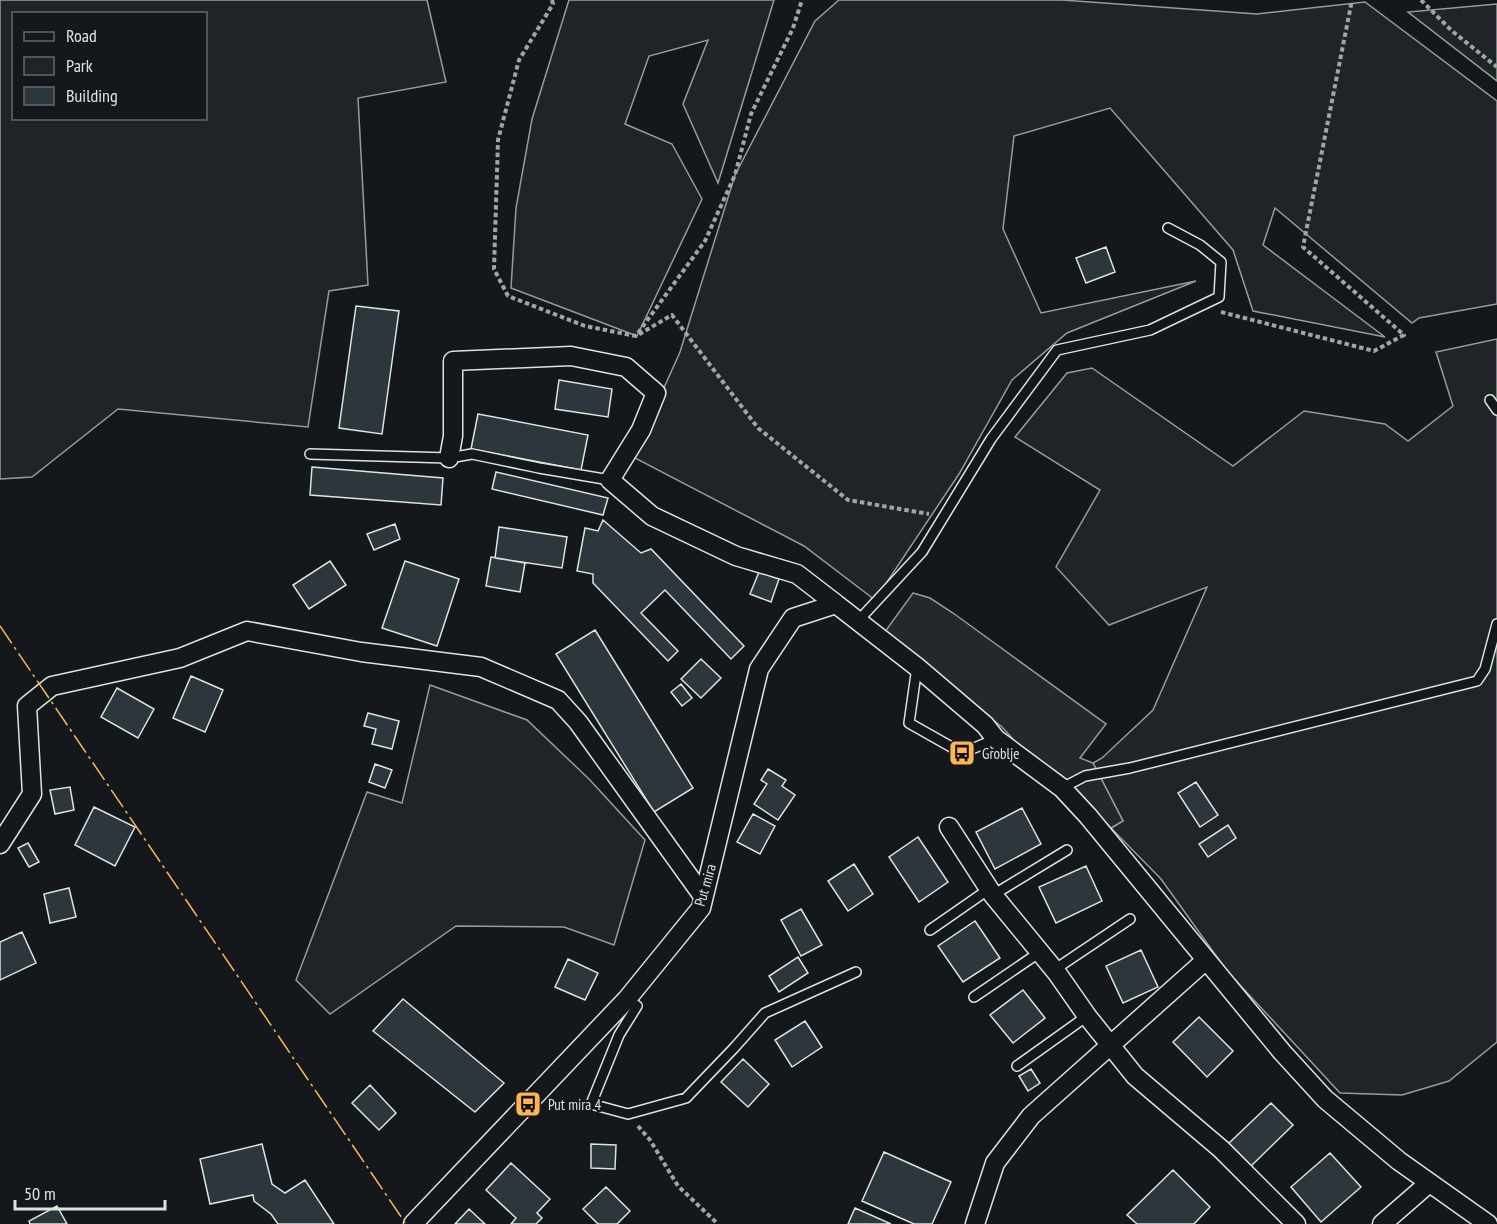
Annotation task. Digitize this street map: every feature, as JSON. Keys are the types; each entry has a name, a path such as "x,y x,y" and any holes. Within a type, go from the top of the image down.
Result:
{"street":[{"path":"449,458 453,436 453,361 571,356 626,367 656,393 641,430 610,480 652,516 736,556 797,574 985,724 996,739 1062,788 1088,816 1282,1052 1325,1099 1428,1184 1488,1224"},
{"name":"Put mira","path":"413,1224 627,999 700,908 759,669 793,618 836,604"},
{"path":"0,844 32,794 27,706 52,686 180,658 247,631 361,652 481,667 558,700 578,722 703,896"},
{"path":"949,827 991,892 1135,1076 1221,1149 1296,1224"},
{"path":"975,1224 995,1163 1031,1116 1206,960"},
{"path":"1382,1224 1428,1184"}],"lane":[{"path":"858,621 922,552 991,439 1057,350 1149,330 1219,297 1221,262 1200,245 1168,228"},
{"path":"1490,400 1497,410"},
{"path":"310,454 449,458 472,454 610,480"},
{"path":"1062,788 1084,776 1130,768 1477,681 1485,669 1497,624"},
{"path":"910,662 909,723 962,753 996,739"},
{"path":"930,930 991,892 1067,850"},
{"path":"1054,970 1130,919"},
{"path":"974,997 1040,952"},
{"path":"627,999 637,1006 619,1035 591,1104 628,1114 686,1098 765,1013 856,972"},
{"path":"1017,1066 1087,1016"}],"path":[{"path":"552,0 553,4 519,60 498,140 495,269 508,296 585,326 636,336 672,315 758,428 848,500 945,517"},
{"path":"636,336 705,241 735,175 752,114 793,28 802,0"},
{"path":"1200,306 1374,351 1404,335 1303,247 1353,0"},
{"path":"1421,0 1452,31 1497,68"},
{"path":"628,1114 650,1140 678,1186 718,1224"}],"green space":[{"path":"0,0 427,0 446,82 358,98 368,285 329,291 308,427 118,409 32,477 0,479"},
{"path":"569,0 774,0 718,183 683,104 708,40 649,56 625,124 672,144 702,199 637,336 511,288 516,208 532,119"},
{"path":"839,0 1062,0 1257,14 1365,2 1497,101 1497,304 1419,318 1412,323 1275,208 1263,245 1385,337 1253,311 1233,250 1110,108 1014,136 1003,229 1041,313 1196,281 1067,333 1012,380 959,474 875,600 804,546 633,457 680,352 735,175 815,21"},
{"path":"1497,4 1497,81 1408,12"},
{"path":"1497,339 1497,1042 1449,1081 1402,1095 1340,1093 1227,971 1161,879 1111,828 1123,821 1093,763 1102,758 1153,710 1207,587 1109,625 1056,567 1100,490 1015,437 1067,373 1092,368 1233,466 1304,411 1385,424 1408,441 1453,406 1436,352"},
{"path":"430,685 527,720 589,779 645,840 614,945 564,927 456,926 330,1014 296,980 367,792 402,803"}],"shaded area":[{"path":"913,593 930,598 953,613 1106,724 1080,758 1093,763 1123,821 1111,828 1067,781 1033,761 1002,727 884,633"}],"building":[{"path":"1106,247 1115,272 1086,283 1076,258"},
{"path":"356,306 399,311 382,434 339,428"},
{"path":"559,380 612,389 608,417 555,409"},
{"path":"478,414 588,435 581,470 471,449"},
{"path":"312,467 443,478 441,505 310,495"},
{"path":"496,472 608,498 603,515 492,489"},
{"path":"603,520 641,553 651,549 744,646 731,659 665,590 641,613 678,651 668,661 593,583 593,574 577,571 585,528 598,531"},
{"path":"395,524 400,539 374,550 367,534"},
{"path":"499,527 567,537 562,568 495,558"},
{"path":"491,557 525,563 520,592 486,586"},
{"path":"330,561 346,585 309,609 293,585"},
{"path":"405,561 459,579 437,646 382,628"},
{"path":"759,572 779,579 771,602 750,594"},
{"path":"595,630 693,788 654,812 556,654"},
{"path":"701,659 721,678 701,698 681,679"},
{"path":"191,676 223,690 205,732 173,718"},
{"path":"681,684 692,698 682,706 671,692"},
{"path":"117,688 154,709 138,738 101,717"},
{"path":"368,713 399,721 392,749 372,744 376,729 364,726"},
{"path":"375,764 392,770 385,788 369,782"},
{"path":"768,769 786,780 782,786 795,795 778,820 754,804 767,784 761,780"},
{"path":"1196,782 1218,815 1200,827 1178,793"},
{"path":"70,787 74,810 55,814 50,790"},
{"path":"94,807 135,827 115,866 75,845"},
{"path":"1022,808 1041,844 995,869 976,832"},
{"path":"753,814 775,826 760,854 737,842"},
{"path":"1228,825 1236,838 1208,857 1199,844"},
{"path":"918,837 948,882 919,902 889,857"},
{"path":"28,843 39,862 29,867 18,848"},
{"path":"854,864 873,894 848,911 828,881"},
{"path":"1086,866 1102,901 1056,923 1039,887"},
{"path":"69,888 76,917 50,923 44,894"},
{"path":"801,909 822,945 801,956 781,920"},
{"path":"975,921 1000,958 963,982 938,946"},
{"path":"22,932 36,963 0,980 0,942"},
{"path":"1141,950 1158,987 1123,1003 1106,966"},
{"path":"798,957 808,973 779,992 769,976"},
{"path":"568,959 598,973 585,1000 555,987"},
{"path":"1023,990 1045,1018 1013,1043 990,1015"},
{"path":"403,999 504,1083 475,1112 373,1031"},
{"path":"1199,1017 1233,1051 1207,1077 1173,1042"},
{"path":"805,1021 822,1047 792,1067 775,1040"},
{"path":"743,1059 769,1084 748,1107 721,1082"},
{"path":"1031,1069 1040,1083 1028,1091 1019,1076"},
{"path":"370,1085 396,1113 379,1130 352,1103"},
{"path":"1271,1103 1293,1125 1249,1168 1227,1145"},
{"path":"262,1144 272,1184 285,1193 305,1180 334,1224 278,1224 271,1214 254,1201 253,1195 210,1204 200,1159"},
{"path":"591,1144 616,1145 615,1169 591,1168"},
{"path":"884,1152 951,1182 932,1224 914,1224 862,1201"},
{"path":"1330,1153 1361,1187 1321,1222 1291,1187"},
{"path":"511,1163 550,1199 537,1213 542,1218 536,1224 511,1224 516,1218 486,1190"},
{"path":"1173,1170 1210,1207 1194,1224 1137,1224 1127,1215"},
{"path":"606,1187 630,1211 617,1224 598,1224 583,1209"},
{"path":"57,1206 67,1224 30,1224 29,1221"},
{"path":"855,1208 891,1224 848,1224"},
{"path":"469,1209 485,1224 455,1224"}],"power":[{"path":"0,626 406,1224"}],"place":[{"name":"Groblje","path":"962,753"},
{"name":"Put mira 4","path":"528,1104"}]}
